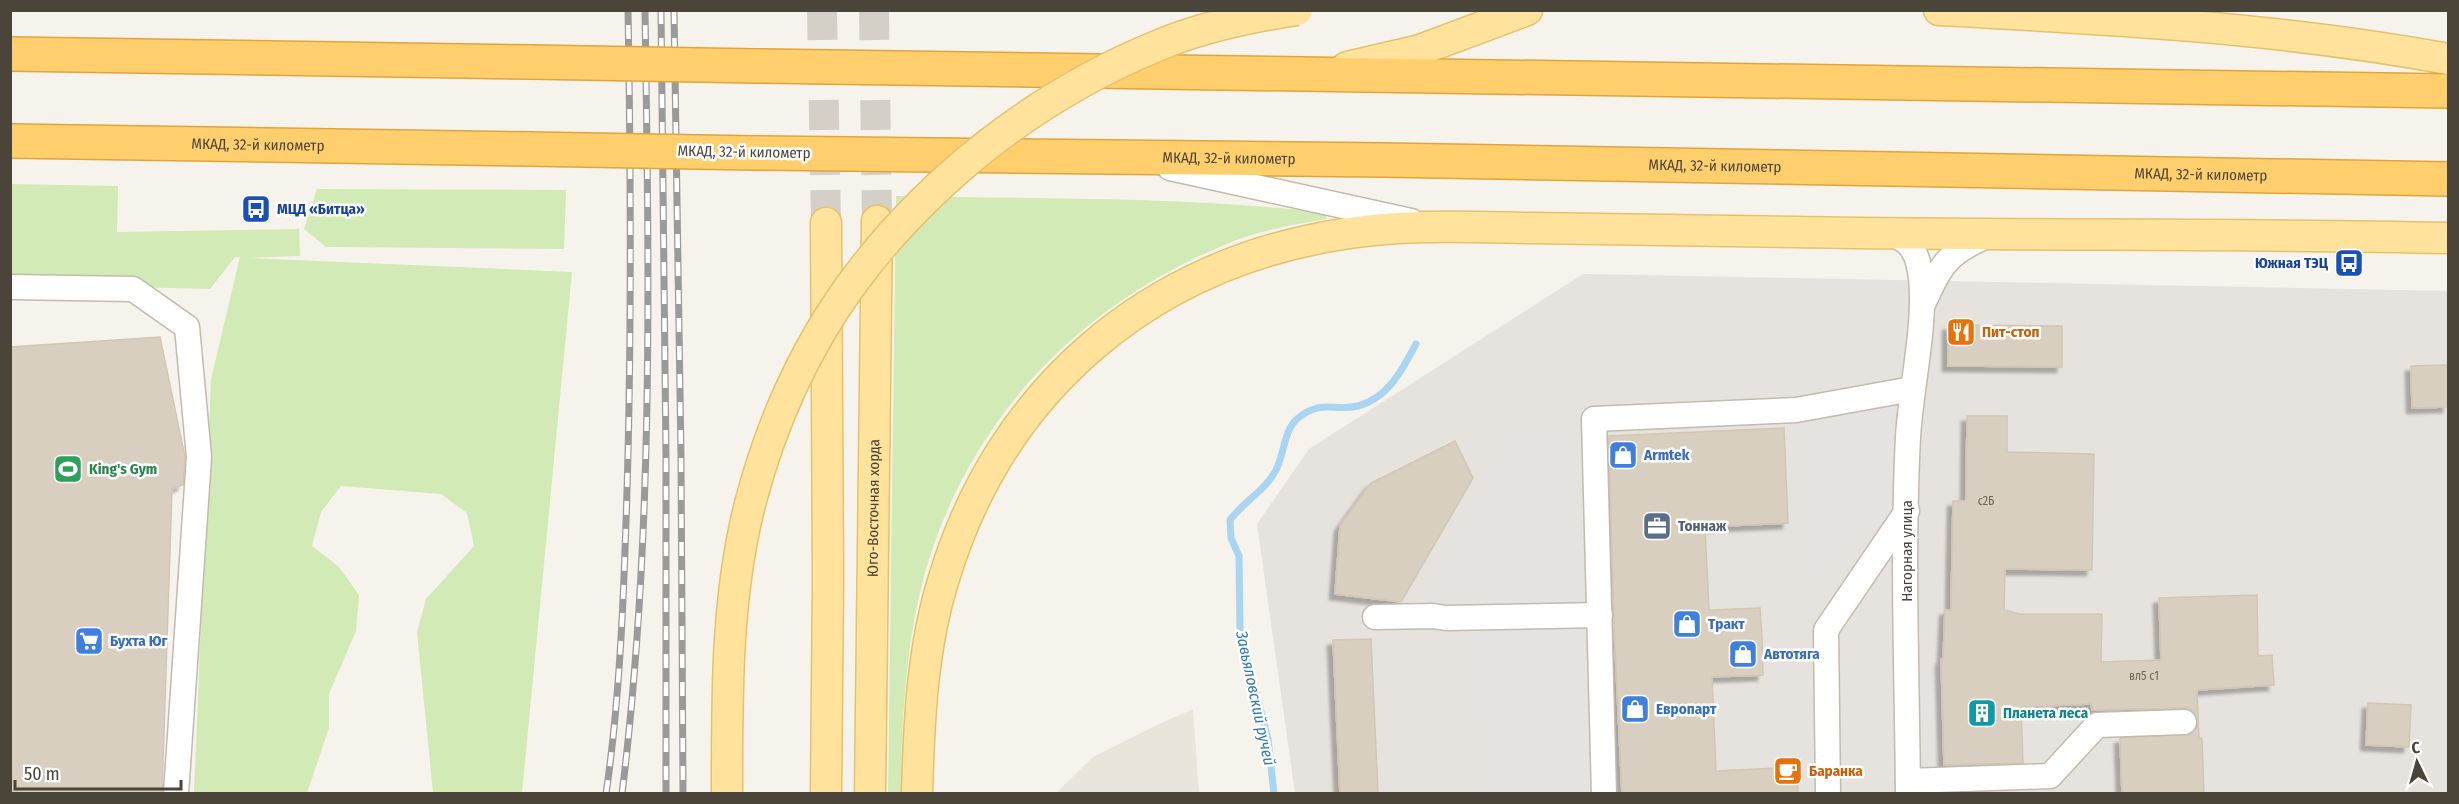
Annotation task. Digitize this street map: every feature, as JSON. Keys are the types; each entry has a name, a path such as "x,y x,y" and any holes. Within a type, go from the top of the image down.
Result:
{"highway":[{"path":"10,54 1298,76 2448,91"},
{"name":"МКАД, 32-й километр","path":"10,141 755,153 1118,156 2448,178"}],"main road":[{"path":"727,794 729,657 734,596 750,505 762,465 787,399 816,342 850,286 912,214 951,178 990,144 1052,100 1120,62 1158,45 1238,21 1298,10"},
{"path":"1298,76 1420,50 1527,10"},
{"path":"1940,10 2168,24 2397,49 2448,59"},
{"name":"Юго-Восточная хорда","path":"870,794 877,222"},
{"path":"826,223 828,579 826,794"},
{"path":"917,794 925,664 943,581 972,503 989,470 1013,431 1040,397 1077,359 1108,333 1180,286 1236,261 1280,246 1347,233 1437,227 1889,234 2448,238"}],"street":[{"path":"10,152 66,141"},
{"path":"1118,156 1437,227"},
{"name":"Нагорная улица","path":"1889,234 1903,238 1915,252 1921,278 1921,309 1908,437 1908,787"},
{"name":"Нагорная улица","path":"1921,309 1938,271 1955,252 1990,235"},
{"path":"10,287 134,289 187,327 199,457 176,794"},
{"path":"1604,794 1594,420 1796,410 1912,389"},
{"path":"1828,794 1826,630 1907,511"},
{"path":"1375,617 1600,615"},
{"path":"1908,787 2050,776 2097,725 2184,722"}],"shaded area":[{"path":"1583,274 2448,291 2448,793 1295,793 1257,524 1309,449"},
{"path":"1895,407 1890,512 1797,605 1796,425"},
{"path":"1594,419 1604,793 1478,793 1471,603 1417,604 1514,421"},
{"path":"1938,661 1940,771 1914,772 1912,662"},
{"path":"1193,709 1199,793 1056,793 1093,757"}],"green space":[{"path":"11,184 118,186 117,232 299,229 300,256 248,258 572,272 522,793 433,793 417,632 426,599 474,546 467,513 441,494 341,486 321,512 312,546 339,567 359,595 356,631 329,694 329,728 307,793 194,793 211,379 240,257 235,257 210,289 11,284"},
{"path":"317,189 566,190 564,249 326,247 304,229"},
{"path":"896,196 1165,201 1325,213 1327,219 1247,236 1169,271 1120,301 1076,336 1035,375 1000,419 969,466 944,518 925,573 909,655 902,738 901,793 888,794"}],"building":[{"path":"1948,325 2062,326 2062,367 1948,366"},
{"name":"Бухта Юг","path":"160,337 185,457 183,485 172,489 162,794 10,794 10,347"},
{"path":"2448,365 2448,407 2412,408 2411,366"},
{"path":"1967,416 2007,416 2007,452 2094,454 2092,570 2005,569 2004,610 2020,614 2102,614 2101,662 2161,660 2159,598 2257,595 2258,656 2272,655 2274,685 2197,690 2204,794 2122,794 2120,738 2191,734 2196,729 2198,721 2191,710 2184,708 2092,710 2091,704 2021,707 2023,763 1944,765 1941,659 1943,659 1945,610 1951,610 1953,501 1966,501"},
{"name":"Тракт","path":"1784,428 1788,523 1705,527 1709,610 1760,608 1762,637 1763,675 1712,677 1716,771 1797,767 1798,794 1622,794 1614,627 1609,436"},
{"path":"1455,441 1473,478 1401,602 1335,594 1340,526 1371,483"},
{"path":"1371,639 1378,794 1340,794 1333,640"},
{"path":"2368,703 2411,705 2409,747 2366,745"}],"waterway":[{"name":"Завьяловский ручей","path":"1274,794 1268,739 1240,631 1239,556 1231,538 1230,520 1276,470 1289,430 1297,419 1321,407 1350,407 1369,402 1393,381 1416,344"}],"tunnel":[{"path":"822,10 826,223"},
{"path":"874,10 877,221"}],"railway":[{"path":"606,794 620,658 628,458 630,266 628,10"},
{"path":"622,794 640,599 647,402 648,206 645,10"},
{"path":"661,10 666,457 666,794"},
{"path":"674,10 681,456 683,794"}],"place":[{"name":"МЦД «Битца»","path":"256,209"},
{"name":"Южная ТЭЦ","path":"2349,263"},
{"name":"Пит-стоп","path":"1961,332"},
{"name":"Armtek","path":"1623,455"},
{"name":"King's Gym","path":"68,469"},
{"name":"Тоннаж","path":"1657,526"},
{"name":"Тракт","path":"1687,624"},
{"name":"Бухта Юг","path":"89,641"},
{"name":"Автотяга","path":"1743,654"},
{"name":"Европарт","path":"1635,709"},
{"name":"Планета леса","path":"1982,713"},
{"name":"Баранка","path":"1788,771"}]}
